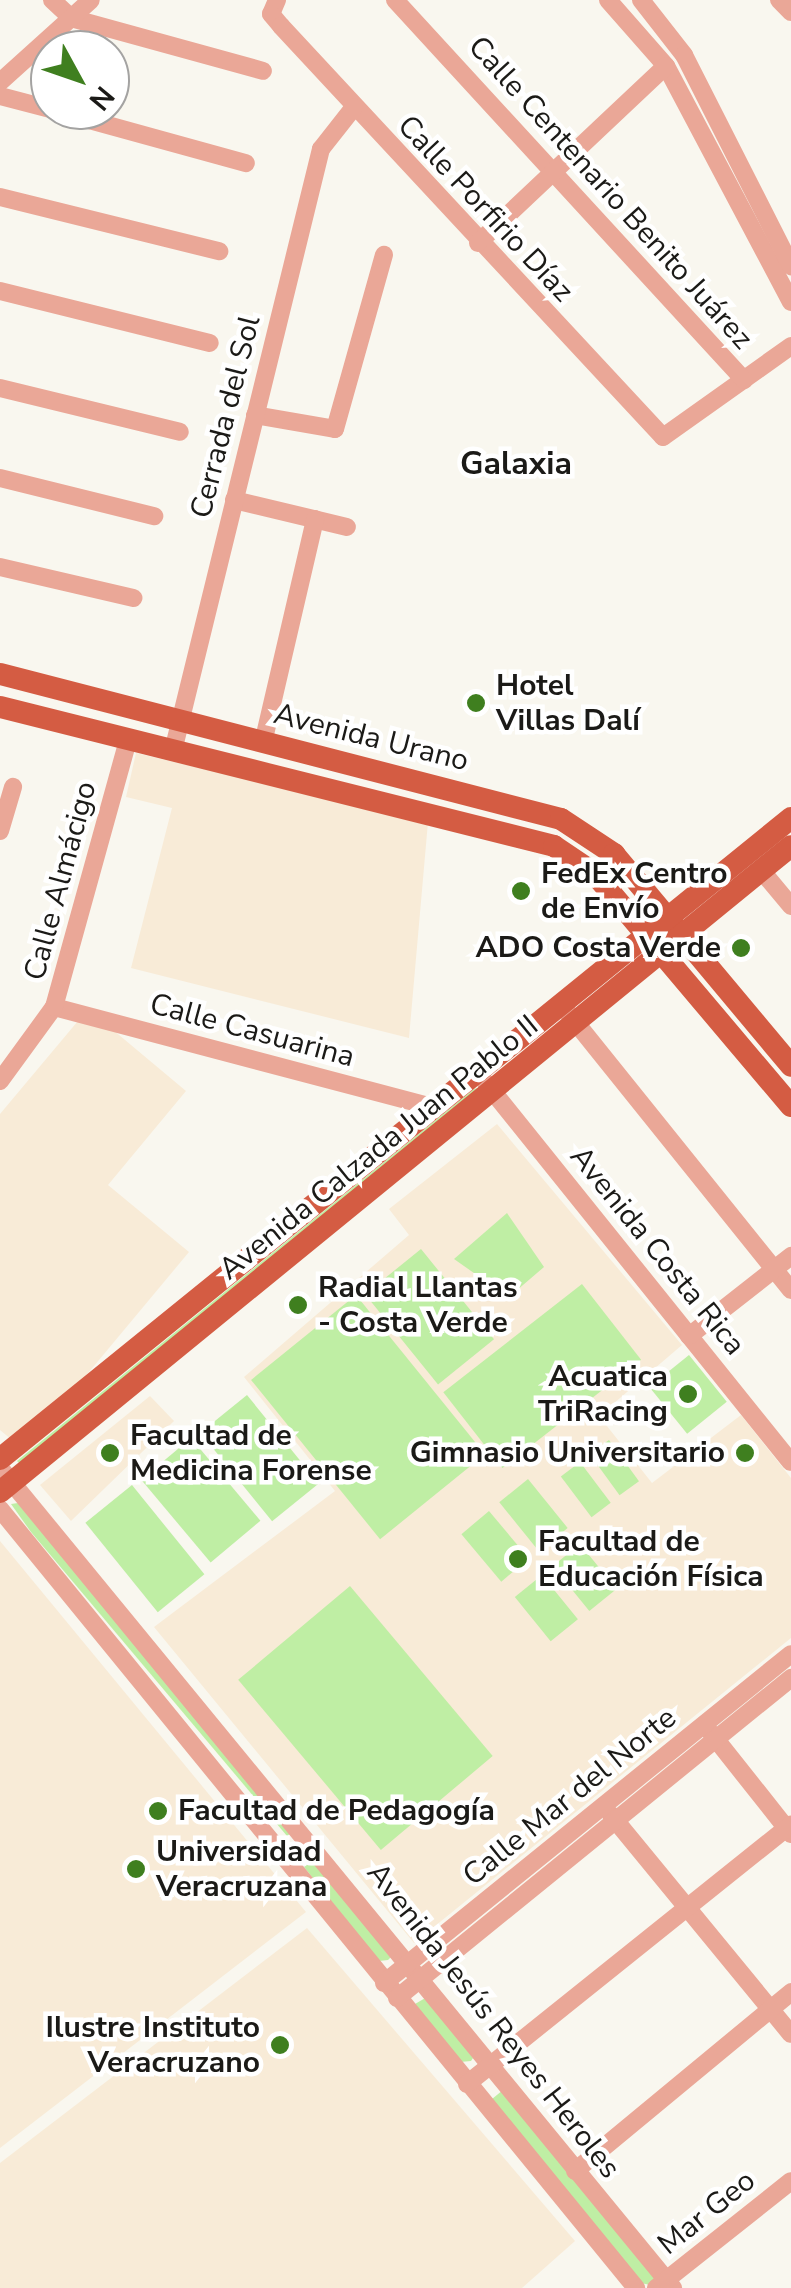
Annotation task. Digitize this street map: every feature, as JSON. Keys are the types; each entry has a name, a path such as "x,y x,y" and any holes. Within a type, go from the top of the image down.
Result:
{"main road":[{"name":"Avenida Urano","path":"0,674 438,784 590,835 677,926 791,1066"},
{"name":"Avenida Urano","path":"0,707 431,812 554,846 594,873 791,1106"},
{"path":"431,812 438,784"},
{"name":"Avenida Calzada Juan Pablo II","path":"4,1480 496,1094 578,1024 657,943 791,818"},
{"name":"Avenida Calzada Juan Pablo II","path":"677,926 791,846"},
{"name":"Avenida Calzada Juan Pablo II","path":"0,1459 562,1006 657,943"}],"street":[{"path":"52,0 71,18 263,72"},
{"path":"4,71 91,0"},
{"name":"Calle Centenario Benito Juárez","path":"395,0 744,380"},
{"path":"608,0 666,66 791,302"},
{"path":"641,0 684,56 791,266"},
{"path":"780,0 791,12"},
{"name":"Calle Porfirio Díaz","path":"274,7 354,107 663,437 744,380"},
{"path":"478,243 666,66"},
{"path":"0,96 30,104"},
{"name":"Cerrada del Sol","path":"173,752 321,149 354,107"},
{"path":"127,130 246,162"},
{"path":"0,197 220,251"},
{"path":"256,416 335,430 384,256"},
{"path":"0,291 210,343"},
{"path":"744,380 791,346"},
{"path":"0,388 180,432"},
{"path":"0,478 154,516"},
{"path":"234,500 347,527"},
{"path":"263,743 315,519"},
{"path":"0,568 132,598"},
{"name":"Calle Almácigo","path":"0,1081 54,1007 128,740"},
{"path":"0,831 13,787"},
{"path":"762,870 791,906"},
{"path":"562,1006 791,1290"},
{"name":"Calle Casuarina","path":"54,1007 436,1108"},
{"name":"Avenida Costa Rica","path":"480,1074 791,1462"},
{"path":"689,1336 791,1256"},
{"name":"Avenida Jesús Reyes Heroles","path":"4,1480 410,1961 665,2285"},
{"name":"Avenida Jesús Reyes Heroles","path":"0,1509 636,2288"},
{"name":"Calle Mar del Norte","path":"397,1998 617,1822 791,1654"},
{"name":"Calle Mar del Norte","path":"384,1983 604,1806 791,1678"},
{"path":"467,2084 789,1829 710,1732"},
{"path":"604,1806 791,2034"},
{"path":"576,2171 791,1992"},
{"name":"Mar Geo","path":"665,2285 791,2181"}],"shaded area":[{"path":"136,753 428,822 409,1038 131,968 172,808 126,797"},
{"path":"88,1009 186,1091 108,1185 189,1252 24,1450 0,1430 0,1114"},
{"name":"Facultad de Educación Física","path":"497,1124 682,1345 599,1416 652,1483 741,1415 791,1478 791,1638 414,1943 154,1627 335,1491 244,1377 409,1235 389,1209"},
{"name":"Facultad de Medicina Forense","path":"150,1396 174,1421 71,1521 40,1485"},
{"name":"Universidad Veracruzana","path":"0,1541 306,1912 0,2148"},
{"name":"Ilustre Instituto Veracruzano","path":"307,1928 575,2241 522,2288 0,2288 0,2163"}],"green space":[{"path":"478,1088 21,1465 17,1461 474,1089"},
{"path":"507,1213 544,1267 516,1291 501,1292 454,1259"},
{"path":"421,1249 494,1339 438,1384 365,1294"},
{"path":"582,1284 641,1360 502,1468 443,1392"},
{"path":"356,1295 485,1454 380,1539 251,1380"},
{"name":"Acuatica TriRacing","path":"689,1355 727,1402 687,1434 649,1387"},
{"path":"247,1395 319,1484 272,1521 200,1433"},
{"path":"191,1438 260,1521 211,1563 141,1480"},
{"path":"609,1440 639,1481 620,1495 590,1454"},
{"path":"580,1462 611,1503 592,1517 561,1476"},
{"path":"528,1479 568,1528 539,1551 499,1502"},
{"path":"132,1485 204,1574 158,1612 85,1523"},
{"path":"18,1503 294,1831 287,1836 31,1532 11,1504"},
{"path":"489,1511 529,1558 501,1582 461,1534"},
{"path":"580,1544 617,1589 589,1611 553,1566"},
{"path":"542,1575 578,1619 551,1641 515,1597"},
{"path":"350,1586 493,1756 381,1850 238,1680"},
{"path":"313,1861 391,1957 388,1960 379,1961 304,1867"},
{"path":"427,1997 473,2058 471,2061 460,2062 415,2004"},
{"path":"503,2090 656,2275 651,2285 640,2283 492,2099"}],"place":[{"name":"Hotel Villas Dalí","path":"476,703"},
{"name":"FedEx Centro de Envío","path":"521,891"},
{"name":"ADO Costa Verde","path":"741,948"},
{"name":"Radial Llantas - Costa Verde","path":"298,1305"},
{"name":"Acuatica TriRacing","path":"688,1394"},
{"name":"Facultad de Medicina Forense","path":"110,1453"},
{"name":"Gimnasio Universitario","path":"745,1453"},
{"name":"Facultad de Educación Física","path":"518,1559"},
{"name":"Facultad de Pedagogía","path":"158,1811"},
{"name":"Universidad Veracruzana","path":"136,1869"},
{"name":"Ilustre Instituto Veracruzano","path":"280,2045"}],"district":[{"name":"Galaxia","path":"516,464"}]}
